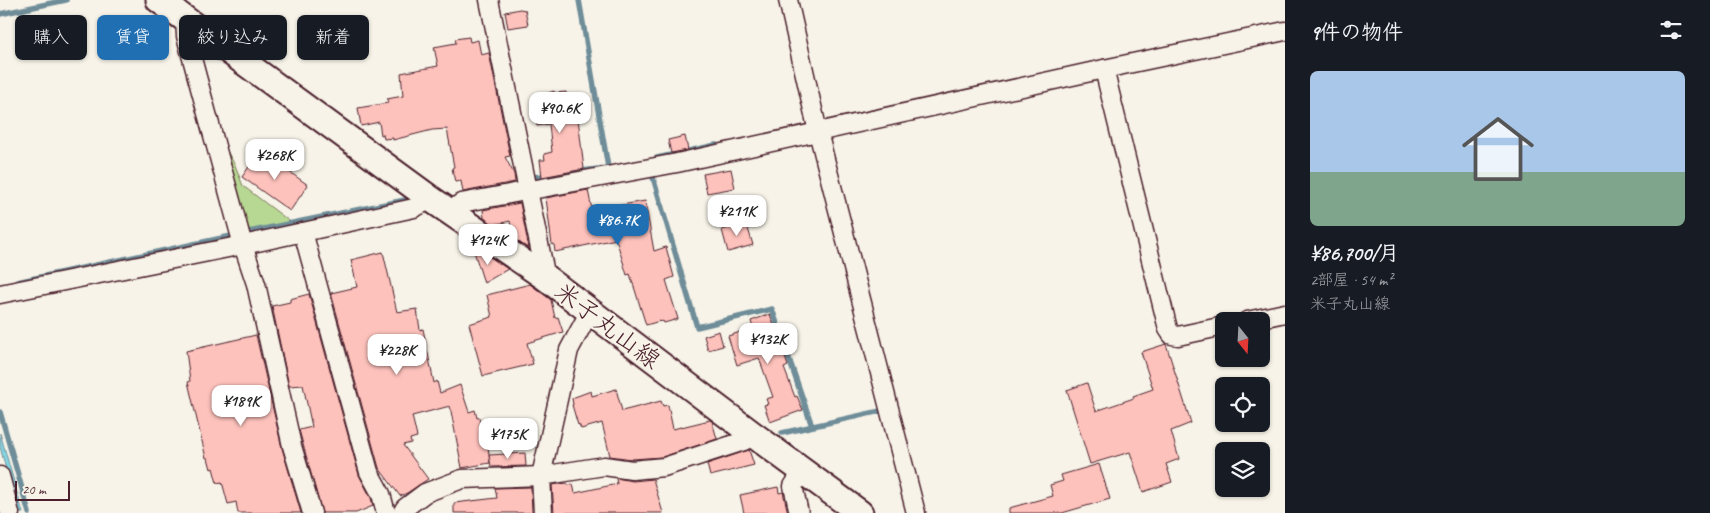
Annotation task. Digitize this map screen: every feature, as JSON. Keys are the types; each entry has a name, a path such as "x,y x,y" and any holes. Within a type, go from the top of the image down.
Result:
{"main road":[{"name":"米子丸山線","path":"159,0 180,15"},
{"name":"米子丸山線","path":"241,60 441,205 546,278 860,513"}],"street":[{"path":"489,0 546,278"},
{"path":"788,0 818,132 916,513"},
{"path":"0,294 414,208 462,203 677,163 1104,69 1285,32"},
{"path":"192,60 243,245 256,284 292,446 312,513"},
{"path":"1104,69 1168,329 1172,336 1178,336 1215,328"},
{"path":"303,232 369,472 381,494 386,513"},
{"path":"543,513 541,476 569,350 590,311"},
{"path":"1270,317 1285,314"},
{"path":"402,513 404,508 425,493 462,479 541,476 604,466 632,470 664,466 744,441 751,433"},
{"path":"799,513 793,486 802,471"},
{"path":"0,476 10,513"}],"green space":[{"path":"215,112 227,151 243,186 297,227 245,238"}],"water":[{"path":"0,433 23,513 18,513 0,447"}],"building":[{"path":"525,10 528,25 508,28 505,12"},
{"path":"469,37 470,42 478,40 481,55 489,53 510,156 505,157 514,174 515,182 463,192 461,181 455,182 447,129 432,130 393,140 393,138 384,139 383,134 381,135 379,122 361,126 358,108 388,103 387,99 403,96 401,73 438,66 434,47 456,43 455,39"},
{"path":"554,91 555,93 566,92 568,107 570,106 571,111 577,110 584,169 542,177 540,160 545,160 544,154 552,152 549,124 537,126 533,100"},
{"path":"685,136 688,150 671,153 668,140"},
{"path":"260,151 308,185 290,211 242,177"},
{"path":"731,169 735,188 707,193 703,174"},
{"path":"588,190 592,210 645,201 654,251 666,247 674,277 666,280 678,319 646,325 630,274 627,275 616,239 555,252 554,244 552,245 546,198"},
{"path":"520,203 529,249 513,238 510,221 494,225 484,218 483,210"},
{"path":"746,222 753,245 728,252 722,230"},
{"path":"472,245 508,269 484,283"},
{"path":"383,252 397,312 417,309 420,330 423,329 434,383 437,381 440,393 460,385 469,412 475,410 477,418 479,417 484,447 488,446 490,463 462,468 450,406 412,416 417,437 410,439 411,443 403,445 428,479 400,496 379,468 331,293 357,287 351,260"},
{"path":"530,284 551,300 555,318 558,317 563,332 527,343 533,364 483,376 469,324 492,317 487,295"},
{"path":"309,294 359,475 373,506 356,513 322,513 299,430 312,427 303,385 289,386 272,306 290,302 290,299"},
{"path":"770,314 788,366 784,368 795,397 797,396 803,410 770,422 764,405 768,404 766,399 773,397 759,358 737,365 728,336 753,328 751,321"},
{"path":"719,331 723,346 708,350 704,336"},
{"path":"256,335 282,448 301,513 238,513 236,502 228,504 222,482 217,483 213,468 211,469 208,458 206,458 188,382 190,381 186,351"},
{"path":"1166,344 1191,423 1171,431 1179,459 1166,464 1172,482 1143,492 1130,452 1090,464 1067,390 1087,383 1096,411 1134,398 1133,396 1153,389 1141,352"},
{"path":"616,389 622,411 661,401 663,406 668,405 673,429 710,420 712,421 717,439 662,457 632,459 610,456 602,423 581,429 572,405 572,398 591,391 592,396"},
{"path":"749,450 754,465 710,476 707,464"},
{"path":"525,453 526,466 491,467 489,455"},
{"path":"1099,464 1110,499 1062,513 1009,513 1009,508 1053,496 1050,485 1063,481 1061,475"},
{"path":"616,478 633,481 653,479 663,513 554,513 552,485 573,484 575,493 617,484"},
{"path":"531,487 532,513 454,513 454,503 497,498 495,488"},
{"path":"778,487 779,493 783,492 788,513 744,513 740,495"}],"waterway":[{"path":"0,14 66,0"},
{"path":"579,0 608,167"},
{"path":"657,158 716,145"},
{"path":"534,177 606,168"},
{"path":"652,174 697,327 772,309 812,426"},
{"path":"249,232 410,199"},
{"path":"17,282 236,235"},
{"path":"782,433 885,410"},
{"path":"0,412 29,513"}]}
